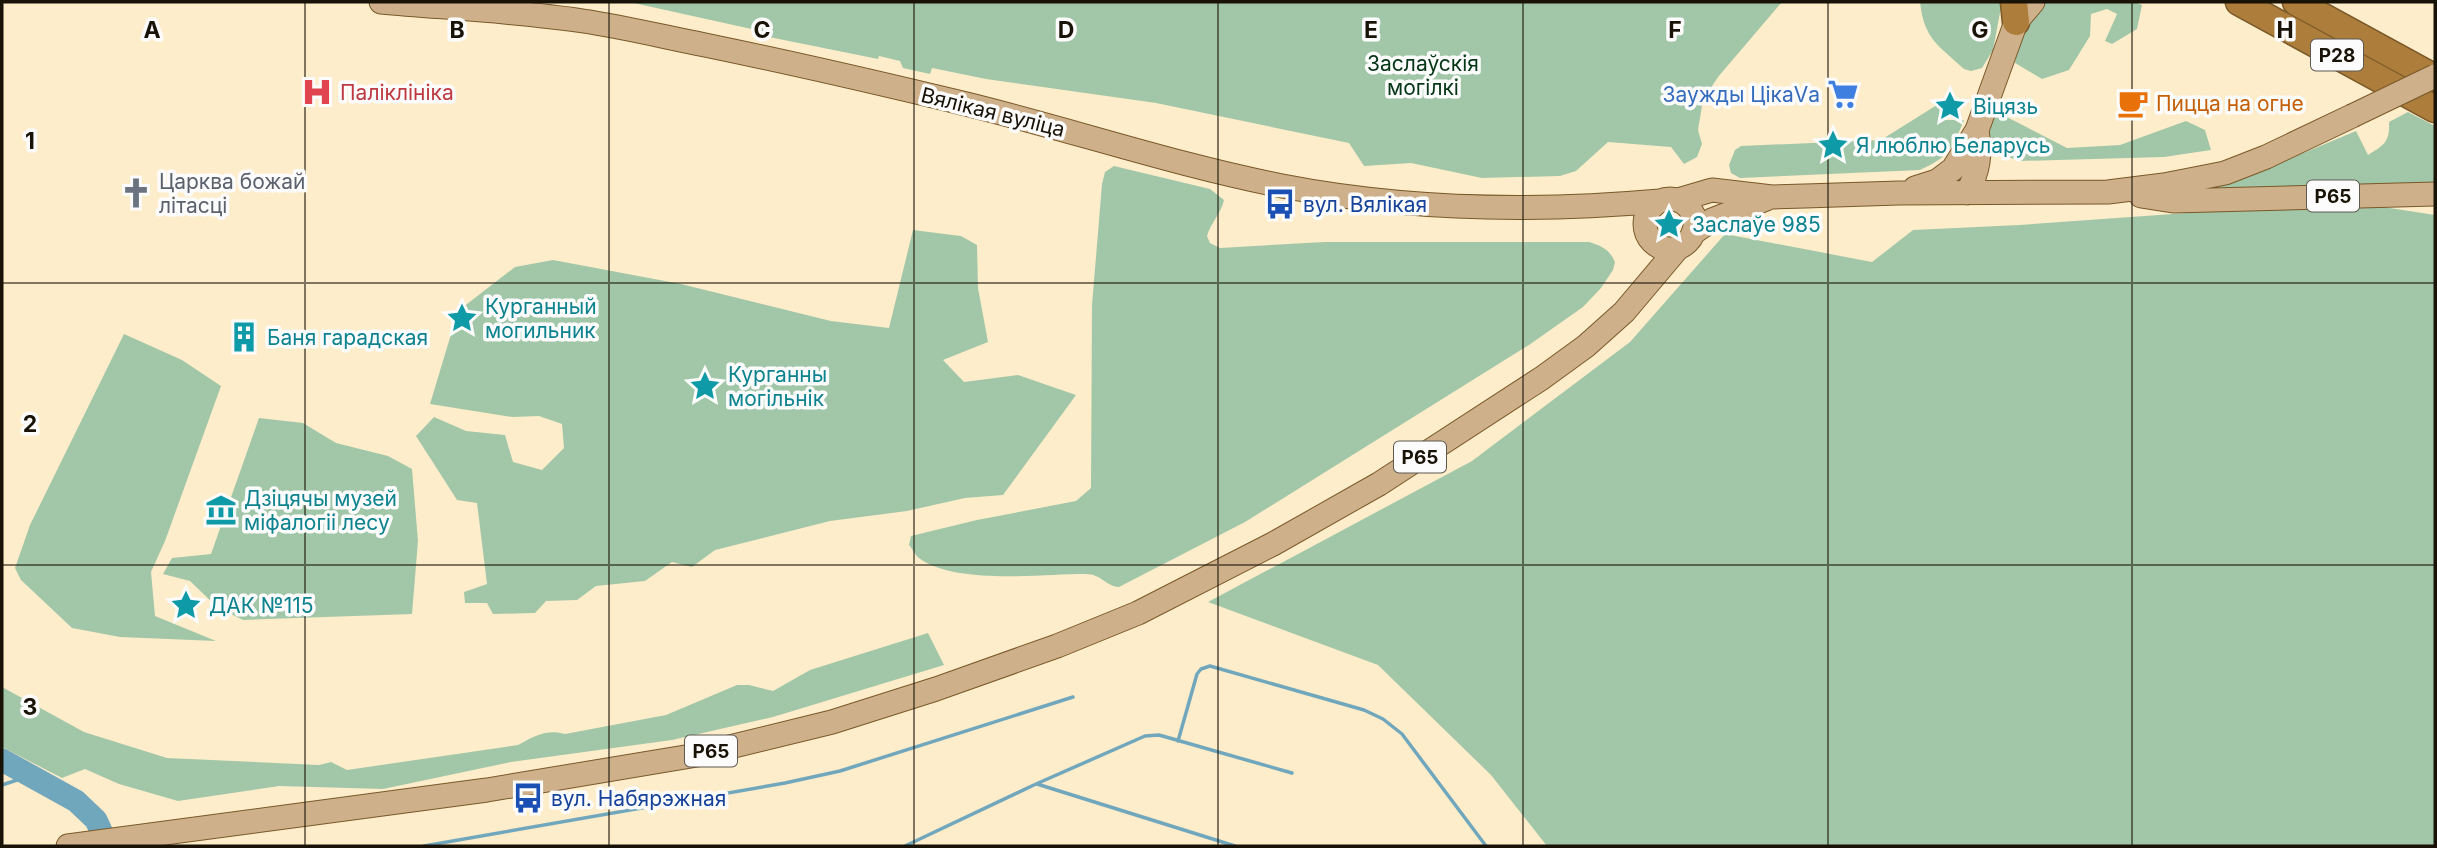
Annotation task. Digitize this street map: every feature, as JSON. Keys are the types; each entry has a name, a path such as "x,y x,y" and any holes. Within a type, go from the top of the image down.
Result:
{"highway":[{"name":"Р28","path":"2239,2 2435,108"},
{"name":"Р28","path":"2296,2 2435,77"}],"main road":[{"name":"Вялікая вуліца","path":"381,2 602,24 902,89 1097,138 1158,158 1345,196 1520,208 1669,201"},
{"path":"1899,193 1937,181 1953,169 1977,130 2015,12 2033,2"},
{"name":"Р65","path":"1623,312 1643,273 1649,237 1645,220 1647,214 1669,201 1712,190 1772,197 1899,193 2108,192 2164,186 2225,173 2266,158 2435,77"},
{"path":"1953,169 1967,193 1977,176 1980,155 1977,130"},
{"path":"1980,155 1992,172 2018,193"},
{"name":"Р65","path":"2108,192 2173,201 2435,194"},
{"name":"Р65","path":"68,846 487,790 697,755 832,722 1057,646 1138,612 1273,544 1378,484 1542,378 1586,346 1623,312 1686,241 1712,220 1772,197"},
{"path":"1605,206 1640,226 1664,249 1686,241 1695,220 1684,204 1669,201"}],"green space":[{"name":"Заслаўскія могілкі","path":"629,2 1782,2 1718,77 1703,100 1698,130 1702,144 1697,157 1684,164 1671,147 1608,142 1576,171 1560,176 1482,178 1411,163 1364,166 1349,143 1156,103 986,79 932,68 930,74 903,68 900,61 769,37 765,32"},
{"path":"1920,2 2002,2 1993,50 1982,68 1971,71 1964,69 1940,47 1925,25"},
{"path":"2044,2 2135,2 2142,5 2137,29 2112,44 2105,41 2117,14 2107,9 2091,14 2090,36 2069,70 2042,79 2015,63 2020,37"},
{"path":"1940,103 1940,115 1945,120 1964,120 1944,156 1920,170 1740,178 1731,173 1729,165 1735,150 1741,146 1881,140"},
{"path":"2408,112 2435,126 2435,188 2194,192 2239,180 2356,131 2368,155 2385,142 2389,122"},
{"path":"2005,116 2067,148 2120,145 2186,121 2205,130 2211,150 2164,157 2019,161 1998,150 1990,139 1990,125 1993,117"},
{"path":"1114,166 1210,189 1224,200 1207,236 1210,243 1220,248 1324,242 1589,242 1605,249 1615,262 1601,288 1583,307 1529,345 1245,522 1119,587 1085,574 976,575 934,566 916,555 909,545 911,536 1076,501 1091,488 1092,305 1102,184 1105,172"},
{"path":"2377,206 2435,215 2435,846 1547,846 1491,775 1378,665 1208,602 1472,461 1630,342 1725,234 1872,262 1913,230 2201,212"},
{"path":"913,230 961,236 977,245 978,288 988,342 943,360 964,382 1018,375 1076,395 1003,495 965,498 907,511 830,521 715,550 692,567 672,562 645,581 596,586 577,600 546,601 535,613 493,614 487,603 465,603 464,592 487,584 477,503 457,500 416,436 434,417 466,431 505,435 513,462 542,470 564,448 562,424 539,416 512,417 430,404 458,311 515,267 553,260 681,284 831,321 889,328"},
{"path":"124,334 182,360 221,386 165,541 151,572 155,616 216,641 120,637 72,628 21,580 15,568 30,525"},
{"path":"259,418 303,423 336,443 388,456 412,469 418,541 412,614 243,620 217,607 190,581 163,574 172,558 211,554"},
{"path":"928,633 944,665 773,717 672,740 511,762 383,789 279,786 178,801 119,784 85,769 62,778 2,747 2,687 84,732 167,758 319,765 331,762 347,770 518,745 546,733 565,734 666,715 737,685 773,691 810,670"}],"waterway":[{"path":"1178,741 1197,674 1201,669 1210,666 1364,710 1383,719 1402,734 1486,846"},
{"path":"424,846 840,771 1073,697"},
{"path":"905,846 1145,736 1159,735 1292,773"},
{"path":"2,760 76,801 96,820 108,846"},
{"path":"2,785 29,776"},
{"path":"1037,784 1235,846"}],"place":[{"name":"Паліклініка","path":"317,92"},
{"name":"Заужды ЦікаVа","path":"1843,94"},
{"name":"Пицца на огне","path":"2133,103"},
{"name":"Віцязь","path":"1950,106"},
{"name":"Я люблю Беларусь","path":"1833,145"},
{"name":"Царква божай літасці","path":"136,193"},
{"name":"вул. Вялікая","path":"1280,204"},
{"name":"Заслаўе 985","path":"1669,224"},
{"name":"Курганный могильник","path":"462,318"},
{"name":"Баня гарадская","path":"244,337"},
{"name":"Курганны могільнік","path":"705,386"},
{"name":"Дзіцячы музей міфалогіі лесу","path":"221,510"},
{"name":"ДАК №115","path":"186,605"},
{"name":"вул. Набярэжная","path":"528,798"}]}
